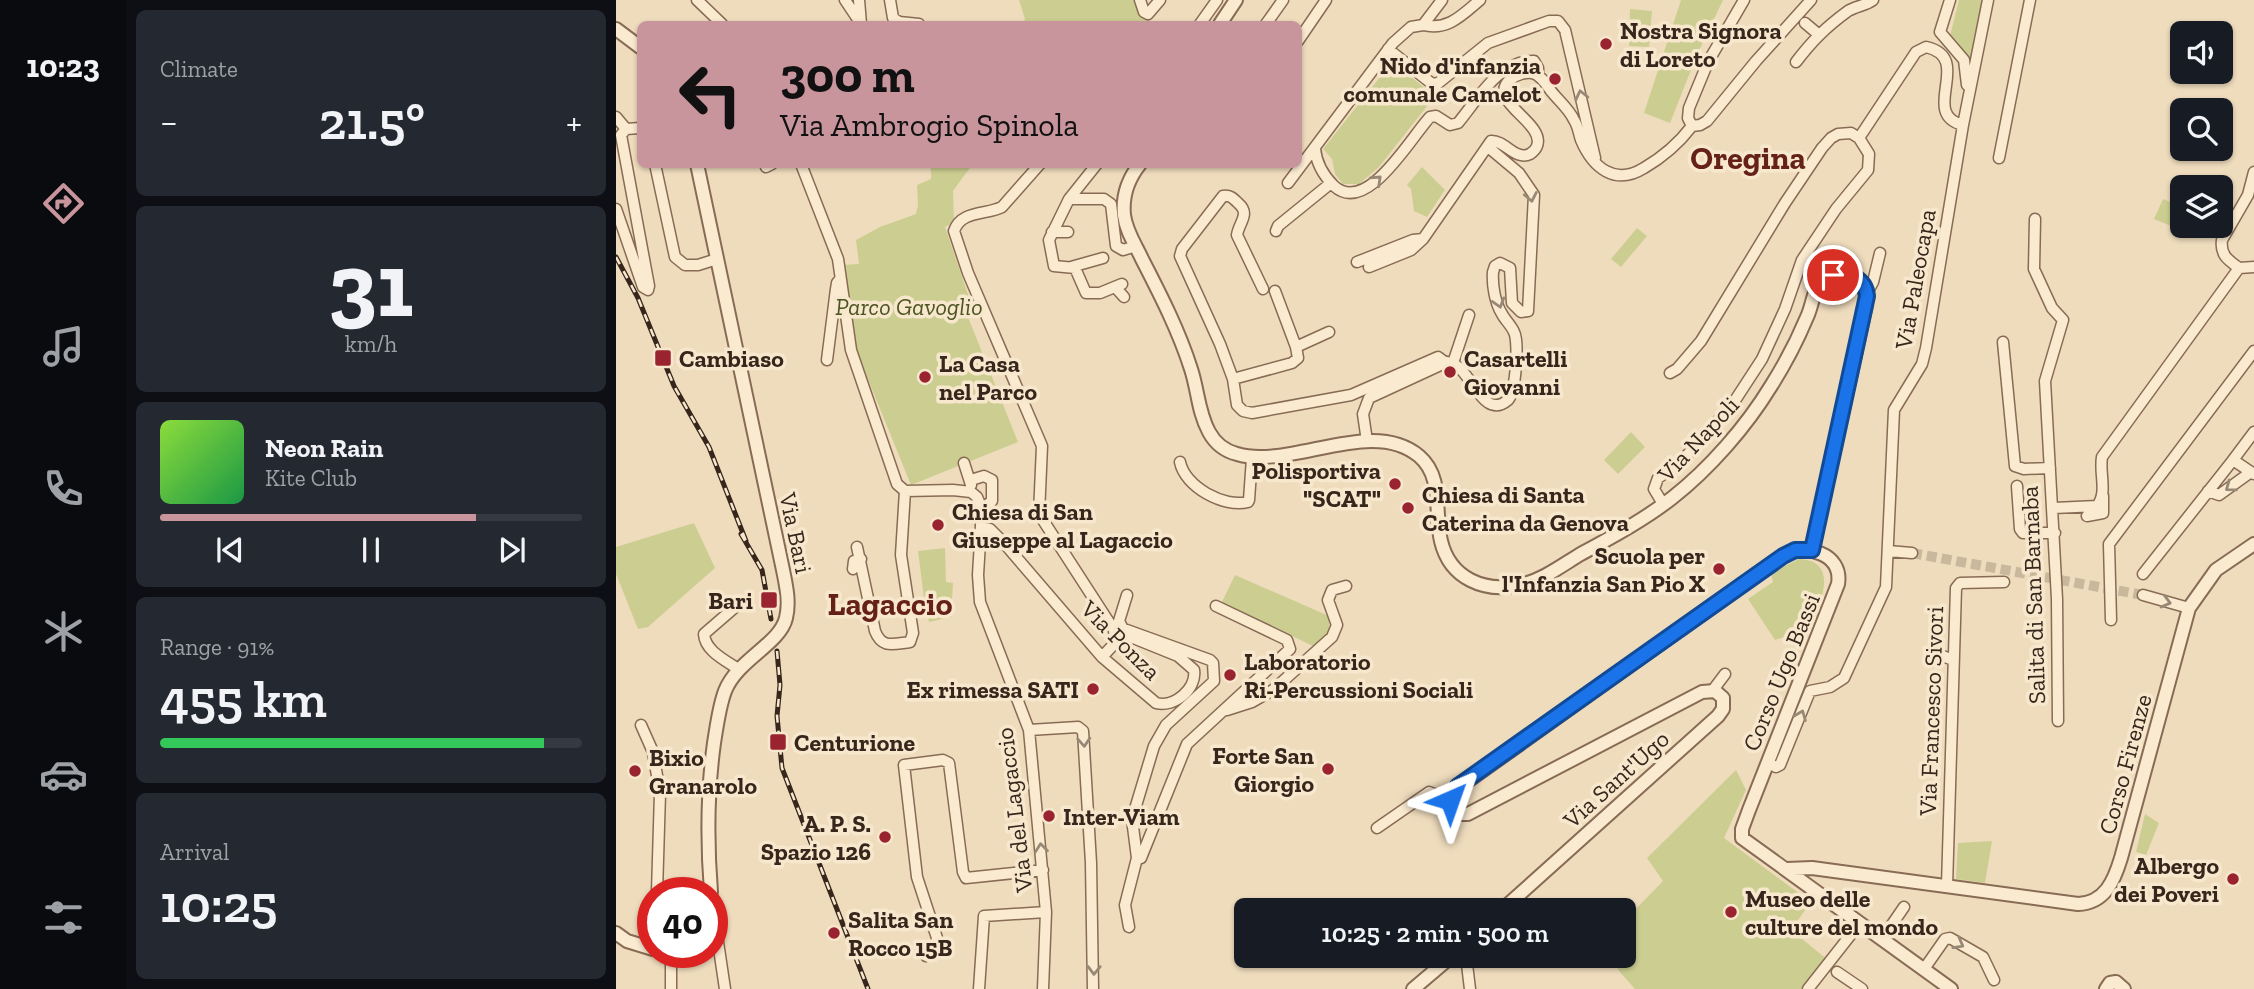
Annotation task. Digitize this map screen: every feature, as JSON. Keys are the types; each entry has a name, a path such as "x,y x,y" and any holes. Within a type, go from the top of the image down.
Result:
{"street":[{"path":"697,0 719,21"},
{"path":"845,0 859,21"},
{"path":"859,0 861,21"},
{"path":"890,0 893,18 898,21"},
{"path":"1140,0 1144,12 1148,14 1160,0"},
{"path":"1202,21 1217,0"},
{"path":"1222,21 1236,0"},
{"path":"1268,21 1283,0"},
{"path":"1302,24 1319,0"},
{"path":"1302,35 1326,0"},
{"path":"1423,25 1442,0"},
{"path":"1302,165 1388,49 1409,28 1452,23 1480,0"},
{"path":"1692,125 1688,113 1699,85 1744,0"},
{"path":"1692,125 1707,121 1811,0"},
{"path":"1796,62 1818,34 1854,4 1864,6 1872,0"},
{"path":"1867,15 1872,0"},
{"name":"Via Paleocapa","path":"1950,0 1938,35 1964,60 1969,93"},
{"name":"Via Paleocapa","path":"1768,763 1776,767 1780,765 1810,691 1830,687 1844,678 1886,587 1894,410 1922,363 1926,348 1987,0"},
{"path":"1999,158 2030,0"},
{"path":"1388,49 1431,83 1437,84 1488,43 1550,20 1558,21 1565,30 1596,162"},
{"path":"1805,23 1818,34"},
{"path":"616,29 637,45"},
{"path":"1859,138 1914,55 1926,47 1939,52 1946,64 1948,76 1944,108 1947,118 1963,125"},
{"path":"1315,148 1318,162 1337,189 1348,193 1364,191 1385,173 1430,117 1436,116 1450,125 1458,123 1501,72 1519,63 1534,61 1538,75"},
{"path":"1369,267 1411,250 1423,239 1490,143 1495,140 1517,154 1528,154 1536,149 1536,132 1509,103 1505,91 1509,80 1517,75 1538,75 1574,119 1581,141 1596,162 1610,174 1635,173 1653,163 1676,145 1692,125"},
{"path":"616,117 626,129"},
{"path":"616,209 643,287 648,290 621,135 626,129 637,128"},
{"path":"1663,505 1654,489 1655,481 1681,463 1732,405 1762,359 1785,309 1802,260 1836,209 1868,170 1869,154 1859,138 1851,133 1838,134 1822,148 1701,341 1678,369 1670,373"},
{"path":"1263,289 1237,235 1245,211 1231,197 1223,196 1182,249 1180,256 1220,344 1233,379 1237,405 1243,411 1252,413 1345,397 1438,357 1460,366 1486,402 1501,403 1511,397 1515,383 1516,337 1500,310 1493,272 1495,266 1500,263 1510,268 1512,303 1521,312 1528,311 1534,198 1524,178 1488,147"},
{"path":"656,168 678,261 685,265 698,265 717,259"},
{"name":"Via Bari","path":"698,168 783,570 787,600 782,628 738,669 720,706 709,781 707,835 710,877"},
{"path":"803,168 832,241 841,279 850,350 897,484 905,491 971,492 977,497 982,509"},
{"path":"1036,168 1002,207 968,216 957,224 954,231 968,273 1042,446 1039,514 1114,630 1115,643 1102,657"},
{"path":"1094,168 1069,199 1052,232 1049,243 1054,266 1076,268 1086,293 1100,293 1118,285 1124,297"},
{"path":"1138,168 1129,182 1123,203 1125,224 1191,368 1200,409 1210,435 1230,452 1252,457 1248,502 1238,504 1205,492 1182,471 1180,462"},
{"path":"1288,183 1300,168"},
{"path":"2254,172 2248,195 2221,243 2226,259 2239,268 2254,267"},
{"path":"1276,231 1278,226 1331,183"},
{"path":"1069,199 1108,200 1111,204 1116,246 1123,250 1136,247"},
{"name":"Salita di San Barnaba","path":"2035,219 2034,269 2060,317 2045,381 2055,533 2059,650 2058,721"},
{"path":"1052,232 1068,232"},
{"path":"1357,262 1413,240 1423,239"},
{"path":"1812,550 1867,293 1873,282 1880,253"},
{"path":"1070,267 1103,258"},
{"path":"2087,516 2103,513 2105,508 2102,457 2239,268"},
{"name":"Via Napoli","path":"1252,457 1367,441 1401,446 1418,455 1435,486 1440,540 1444,551 1461,574 1477,585 1510,587 1529,583 1663,505 1709,463 1765,395 1800,334 1819,284 1829,276 1845,274 1861,282 1867,293"},
{"path":"827,360 837,283 841,279"},
{"path":"1233,379 1293,362 1298,356 1275,291"},
{"path":"1367,441 1363,414 1369,398 1450,363 1469,315"},
{"path":"1296,347 1329,332"},
{"name":"Salita di San Barnaba","path":"2003,342 2014,466 2020,469 2050,468"},
{"path":"2111,620 2109,544 2254,351"},
{"path":"2143,574 2254,432"},
{"path":"2208,491 2219,495 2252,473 2233,460"},
{"path":"964,463 971,480 971,492"},
{"name":"Via del Lagaccio","path":"971,480 982,476 992,480 992,501 982,509 978,575 980,602 1028,730 1046,912 1043,989"},
{"path":"2017,486 2021,531 2055,533"},
{"path":"857,547 879,640 887,645 910,642 914,633 901,555 905,491"},
{"path":"2054,508 2097,506 2103,495"},
{"name":"Via Ponza","path":"982,528 990,529 1004,543 1102,657 1158,704 1166,705 1175,701 1194,682 1194,670 1184,659 1126,635 1129,630 1213,663 1215,672 1212,684 1166,725 1154,746 1132,819 1137,858 1125,905 1129,927"},
{"name":"Corso Firenze","path":"1787,869 1812,868 2078,904 2094,900 2109,889 2121,858 2189,608 2216,570 2254,544"},
{"name":"Corso Ugo Bassi","path":"1450,800 1458,786 1783,556 1795,550 1812,550 1825,556 1834,565 1839,575 1838,584 1741,837 1787,869"},
{"path":"1888,551 1912,553"},
{"path":"853,569 854,561 861,559"},
{"name":"Via Francesco Sivori","path":"1947,886 1956,588 1960,583 2004,582"},
{"path":"1225,710 1246,704 1273,690 1332,638 1337,625 1328,600 1332,590 1346,586"},
{"path":"1126,635 1119,621 1127,595"},
{"path":"2143,595 2189,608"},
{"path":"738,669 708,648 704,634 741,601"},
{"path":"1137,858 1141,858 1187,744 1290,649 1287,640 1216,606"},
{"path":"1261,640 1269,632"},
{"path":"1932,661 1940,655 1953,660"},
{"path":"1377,828 1429,792 1450,800 1455,813 1462,815 1474,812 1702,692 1713,690 1726,674"},
{"name":"Via Sant'Ugo","path":"1523,898 1718,716 1723,709 1724,700 1713,690"},
{"path":"640,725 653,752 660,793 657,877"},
{"path":"1028,730 1078,727 1083,732 1092,880 1093,989"},
{"path":"926,956 936,944 937,937 917,877 904,765 943,760 949,764 966,878 1043,870"},
{"path":"1787,869 1796,879 1950,989"},
{"path":"1882,939 1904,907"},
{"path":"979,989 984,916 1046,912"},
{"path":"1808,989 1860,923"},
{"path":"616,933 637,944"},
{"path":"1924,970 1945,939 1950,938 1983,957 1994,980"},
{"path":"671,968 671,989"},
{"path":"722,968 725,989"},
{"path":"1413,989 1438,968"},
{"path":"1467,968 1470,989"},
{"path":"1837,972 1862,989"},
{"path":"2106,989 2110,983 2116,982 2124,989"}],"green space":[{"path":"1019,0 1136,0 1142,18 1149,21 1024,21"},
{"path":"1681,0 1723,0 1697,55 1670,123 1644,113"},
{"path":"1959,0 1983,0 1970,63 1949,40"},
{"path":"1630,9 1652,11 1649,47 1629,46"},
{"path":"1392,62 1435,96 1379,167 1359,184 1343,184 1335,174 1332,159 1323,149"},
{"path":"1422,167 1445,190 1427,217 1414,211 1411,189 1407,185"},
{"name":"Parco Gavoglio","path":"930,168 970,168 953,191 954,223 945,227 975,315 968,317 1018,442 911,485 854,345 842,265 859,264 856,240 880,227 916,214 917,185 931,179"},
{"path":"2163,199 2170,202 2170,226 2154,219"},
{"path":"1637,228 1647,236 1621,267 1611,259"},
{"path":"1631,432 1645,447 1618,474 1604,460"},
{"path":"694,523 715,568 648,627 638,629 616,574 616,547"},
{"path":"945,548 946,582 953,583 951,617 929,622 918,551"},
{"path":"1799,559 1813,562 1821,569 1824,580 1819,606 1804,642 1787,636 1775,640 1748,599 1773,582 1771,573"},
{"path":"1235,575 1329,616 1329,629 1325,638 1315,647 1222,602"},
{"path":"1736,770 1746,790 1724,838 1811,902 1791,930 1828,960 1801,989 1635,989 1617,968 1636,968 1636,909 1663,881 1647,858"},
{"path":"2145,814 2159,823 2146,855 2136,852"},
{"path":"1992,841 1985,883 1956,879 1958,843"}],"tunnel":[{"path":"1912,553 2143,595"}],"railway":[{"path":"616,257 638,298 674,386 709,447 746,541"},
{"path":"741,534 762,570 771,619"},
{"path":"777,651 780,685 777,716 782,768 868,989"}],"place":[{"name":"Nostra Signora di Loreto","path":"1606,44"},
{"name":"Nido d'infanzia comunale Camelot","path":"1555,79"},
{"name":"Cambiaso","path":"663,358"},
{"name":"Casartelli Giovanni","path":"1450,372"},
{"name":"La Casa nel Parco","path":"925,377"},
{"name":"Polisportiva \"SCAT\"","path":"1395,484"},
{"name":"Chiesa di Santa Caterina da Genova","path":"1408,508"},
{"name":"Chiesa di San Giuseppe al Lagaccio","path":"938,525"},
{"name":"Scuola per l'Infanzia San Pio X","path":"1719,569"},
{"name":"Bari","path":"769,600"},
{"name":"Laboratorio Ri-Percussioni Sociali","path":"1230,675"},
{"name":"Ex rimessa SATI","path":"1093,689"},
{"name":"Centurione","path":"778,742"},
{"name":"Forte San Giorgio","path":"1328,769"},
{"name":"Bixio Granarolo","path":"635,771"},
{"name":"Inter-Viam","path":"1049,816"},
{"name":"A. P. S. Spazio 126","path":"885,837"},
{"name":"Albergo dei Poveri","path":"2233,879"},
{"name":"Museo delle culture del mondo","path":"1731,912"},
{"name":"Salita San Rocco 15B","path":"834,933"}],"district":[{"name":"Oregina","path":"1748,158"},
{"name":"Lagaccio","path":"890,604"}],"route":[{"path":"1450,800 1458,786 1783,556 1795,550 1812,550 1867,296 1864,285 1857,279 1845,274 1833,275"}]}
